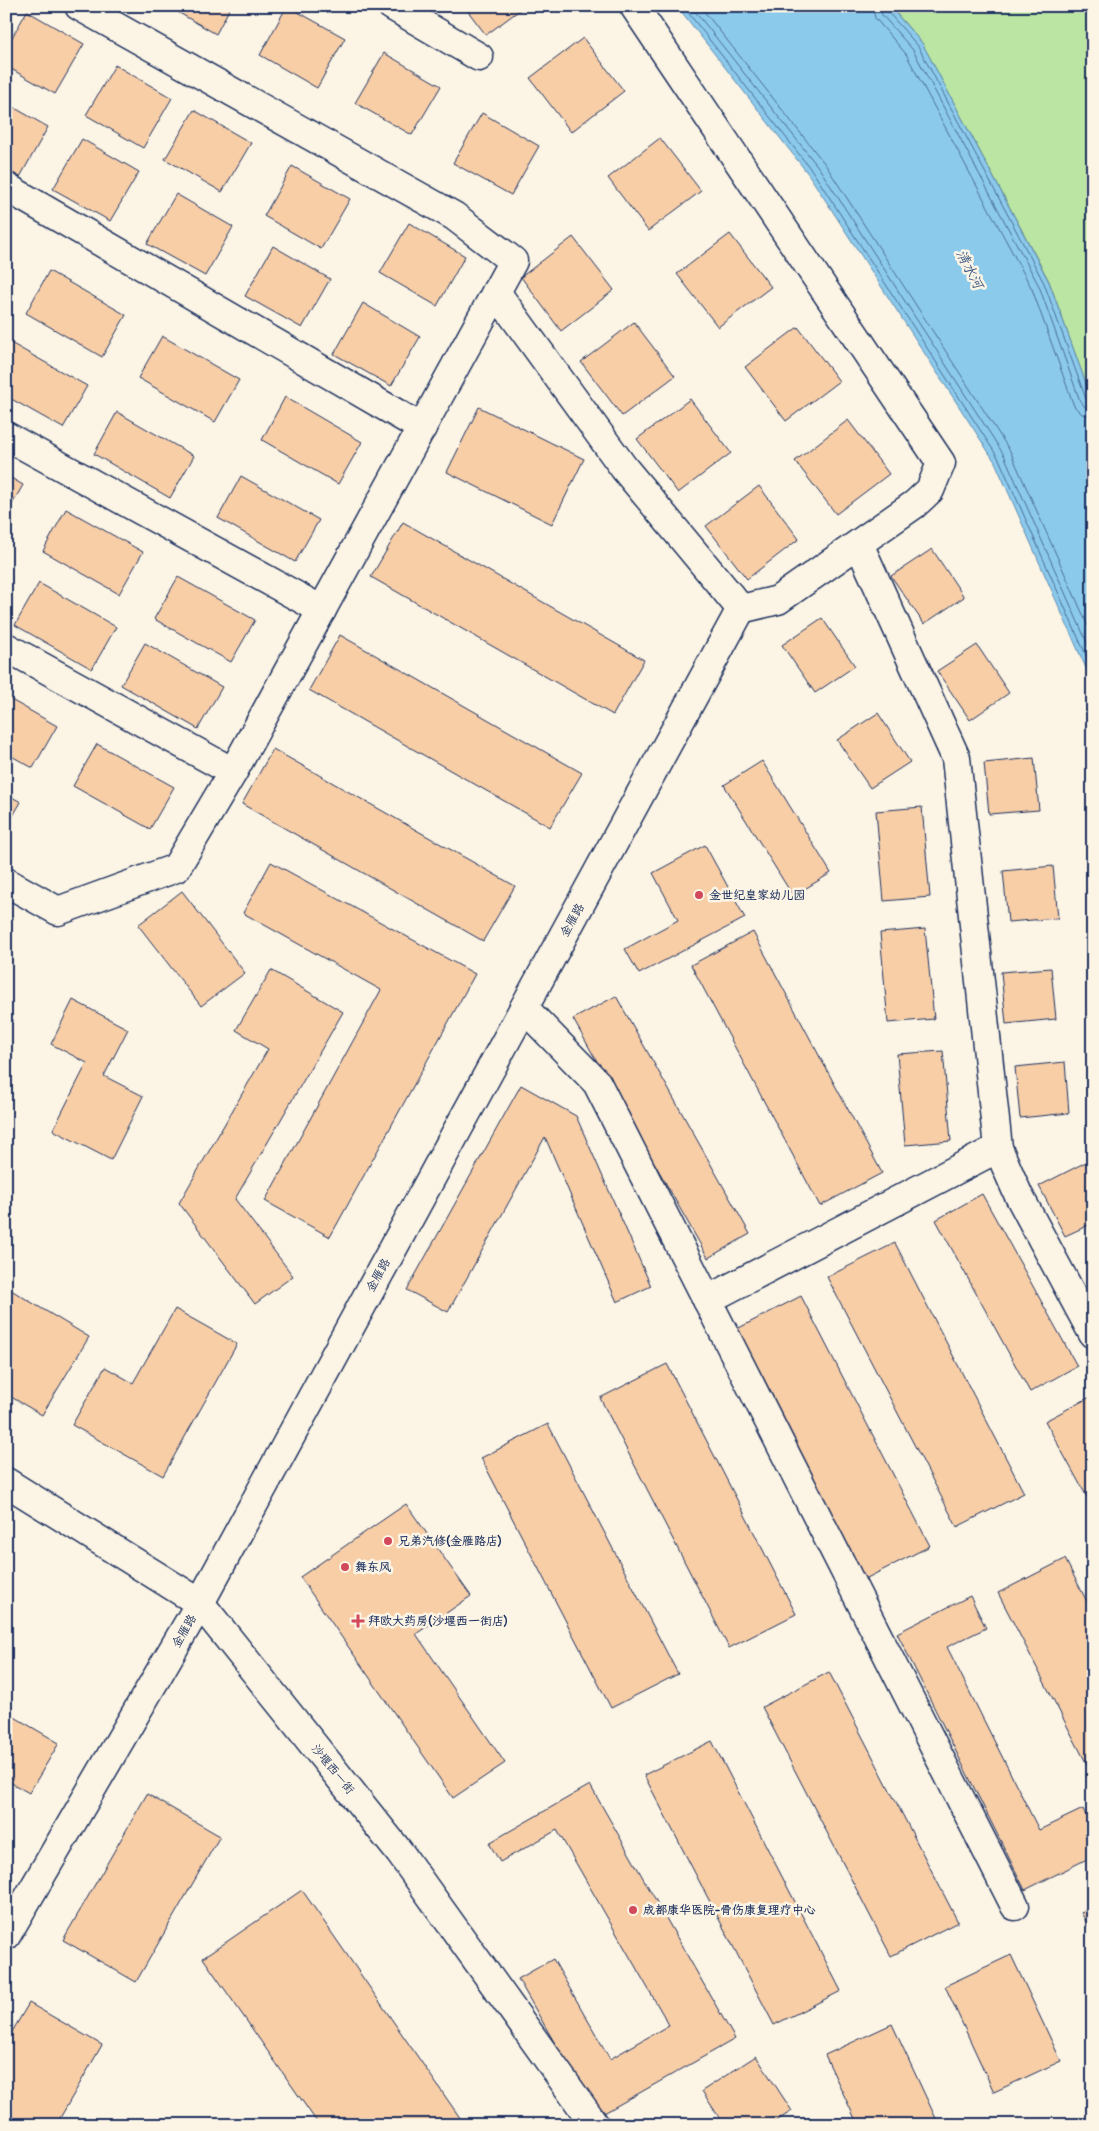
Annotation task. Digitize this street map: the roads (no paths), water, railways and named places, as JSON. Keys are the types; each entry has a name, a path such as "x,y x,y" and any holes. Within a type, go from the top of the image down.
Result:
{"street":[{"path":"6,882 58,911 176,868 233,772 513,261 454,216 79,6"},
{"path":"392,6 479,57"},
{"path":"496,292 624,468 741,610 778,600 916,504 930,490 942,463 634,6"},
{"path":"6,187 422,428"},
{"path":"6,436 322,610"},
{"path":"859,544 956,758 998,1148 1018,1194 1093,1334"},
{"name":"金雁路","path":"6,1936 200,1603 741,610"},
{"path":"6,647 233,772"},
{"path":"524,1008 596,1083 1015,1906"},
{"path":"707,1300 998,1148"},
{"name":"沙堰西一街","path":"6,1482 200,1603 400,1853 595,2125"}],"water":[{"name":"清水河","path":"677,6 889,6 922,43 1049,282 1093,403 1093,684 995,462 809,175"}],"place":[{"name":"金世纪皇家幼儿园","path":"699,895"},
{"name":"兄弟汽修(金雁路店)","path":"388,1541"},
{"name":"舞东风","path":"345,1567"},
{"name":"拜欧大药房(沙堰西一街店)","path":"358,1621"},
{"name":"成都康华医院-骨伤康复理疗中心","path":"633,1910"}]}
